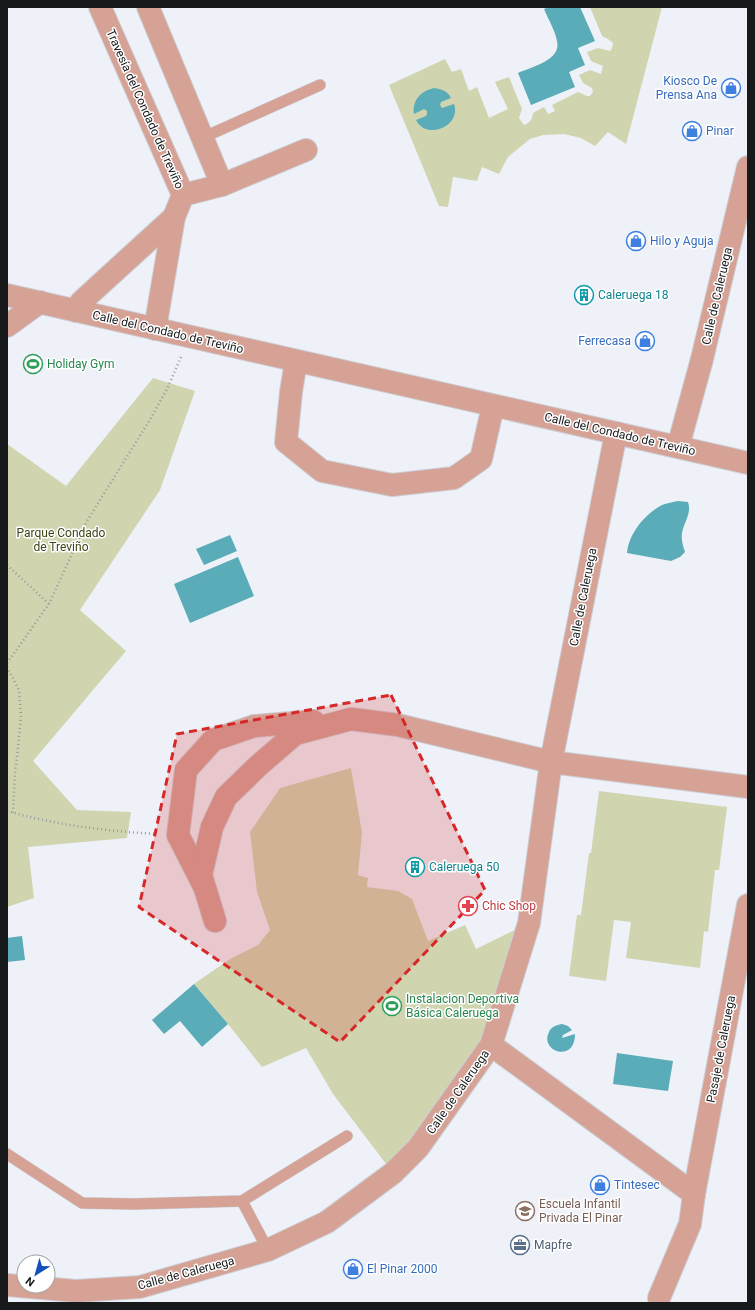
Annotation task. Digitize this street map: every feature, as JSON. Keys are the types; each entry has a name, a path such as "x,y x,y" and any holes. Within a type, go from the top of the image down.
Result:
{"street":[{"name":"Travesía del Condado de Treviño","path":"100,7 183,195 222,185 306,150"},
{"path":"148,7 222,185"},
{"name":"Calle de Caleruega","path":"678,447 702,359 748,167"},
{"path":"155,329 174,217 183,195"},
{"path":"76,311 81,302 174,217"},
{"name":"Calle del Condado de Treviño","path":"7,295 748,463"},
{"path":"7,326 40,302"},
{"path":"296,361 286,442 322,472 392,485 454,478 481,458 493,406"},
{"name":"Calle de Caleruega","path":"7,1285 140,1295 268,1250 327,1222 393,1173 418,1148 491,1045 529,923 551,762 616,433"},
{"path":"215,921 201,875 212,827 226,797 258,766 295,734 351,719"},
{"path":"205,889 178,835 186,770 213,740 254,726 351,719 398,725 551,762 748,787"},
{"name":"Pasaje de Caleruega","path":"660,1298 690,1224 694,1194 748,905"},
{"path":"491,1045 694,1194"}],"lane":[{"path":"202,138 320,85"},
{"path":"7,1154 82,1203 134,1204 242,1201 348,1136"},
{"path":"242,1201 268,1250"}],"path":[{"path":"7,663 49,604 87,521 138,440 167,389 178,365 188,336"},
{"path":"7,565 49,604"},
{"path":"7,667 19,690 21,716 15,771 13,813"},
{"path":"7,811 45,821 79,827 120,832 178,835"}],"highlighted area":[{"path":"391,695 485,890 340,1042 139,907 177,734"}],"green space":[{"path":"590,7 662,7 626,144 608,132 595,146 581,138 564,134 543,135 530,139 508,157 499,174 482,167 477,181 453,177 448,207 439,206 389,85 445,59 452,72 461,69 469,91 477,87 489,118 508,109 495,82 509,77 522,109 519,118 524,125 531,120 533,113 544,107 548,114 555,111 552,105 578,92 590,96 593,92 592,88 583,83 579,75 590,70 601,74 603,66 591,61 587,52 598,48 610,51 613,43 602,36"},
{"name":"Parque Condado de Treviño","path":"153,378 195,391 160,490 80,610 126,651 33,761 77,810 131,812 127,838 28,847 34,898 7,907 7,444 66,486"},
{"path":"351,768 362,833 358,875 368,878 367,887 398,891 412,899 428,941 465,925 476,949 529,923 491,1045 393,1173 333,1094 306,1048 262,1067 194,984 230,959 258,945 270,930 257,892 250,832 280,788"},
{"path":"599,791 727,807 719,870 715,870 708,932 704,931 700,968 626,958 631,922 614,920 606,981 569,976 577,915 581,915"}],"water":[{"path":"549,7 580,7 595,41 578,48 585,65 569,72 575,87 531,105 518,73 544,62 555,53 557,48 556,37 544,9"},
{"path":"434,88 444,91 451,98 441,102 440,105 442,108 454,104 455,112 453,119 448,124 435,130 427,129 421,126 416,120 426,116 427,111 424,109 414,114 414,104 418,97 425,91"},
{"path":"678,501 688,502 689,506 682,535 682,542 685,552 680,557 671,561 627,553 634,531 644,519 662,505"},
{"path":"230,535 237,551 204,565 196,549"},
{"path":"238,557 254,596 190,623 174,584"},
{"path":"22,936 25,960 7,962 7,938"},
{"path":"194,984 228,1024 202,1047 180,1021 164,1034 152,1020"},
{"path":"562,1024 568,1026 572,1030 563,1035 562,1038 575,1034 570,1049 564,1052 553,1049 549,1045 547,1039 551,1029"},
{"path":"617,1053 673,1061 668,1091 613,1084"}],"place":[{"name":"Kiosco De Prensa Ana","path":"731,88"},
{"name":"Pinar","path":"692,131"},
{"name":"Hilo y Aguja","path":"636,241"},
{"name":"Caleruega 18","path":"584,295"},
{"name":"Ferrecasa","path":"645,341"},
{"name":"Holiday Gym","path":"33,364"},
{"name":"Caleruega 50","path":"415,867"},
{"name":"Chic Shop","path":"468,906"},
{"name":"Instalacion Deportiva Básica Caleruega","path":"392,1006"},
{"name":"Tintesec","path":"600,1185"},
{"name":"Escuela Infantil Privada El Pinar","path":"525,1211"},
{"name":"Mapfre","path":"520,1245"},
{"name":"El Pinar 2000","path":"353,1269"}]}
